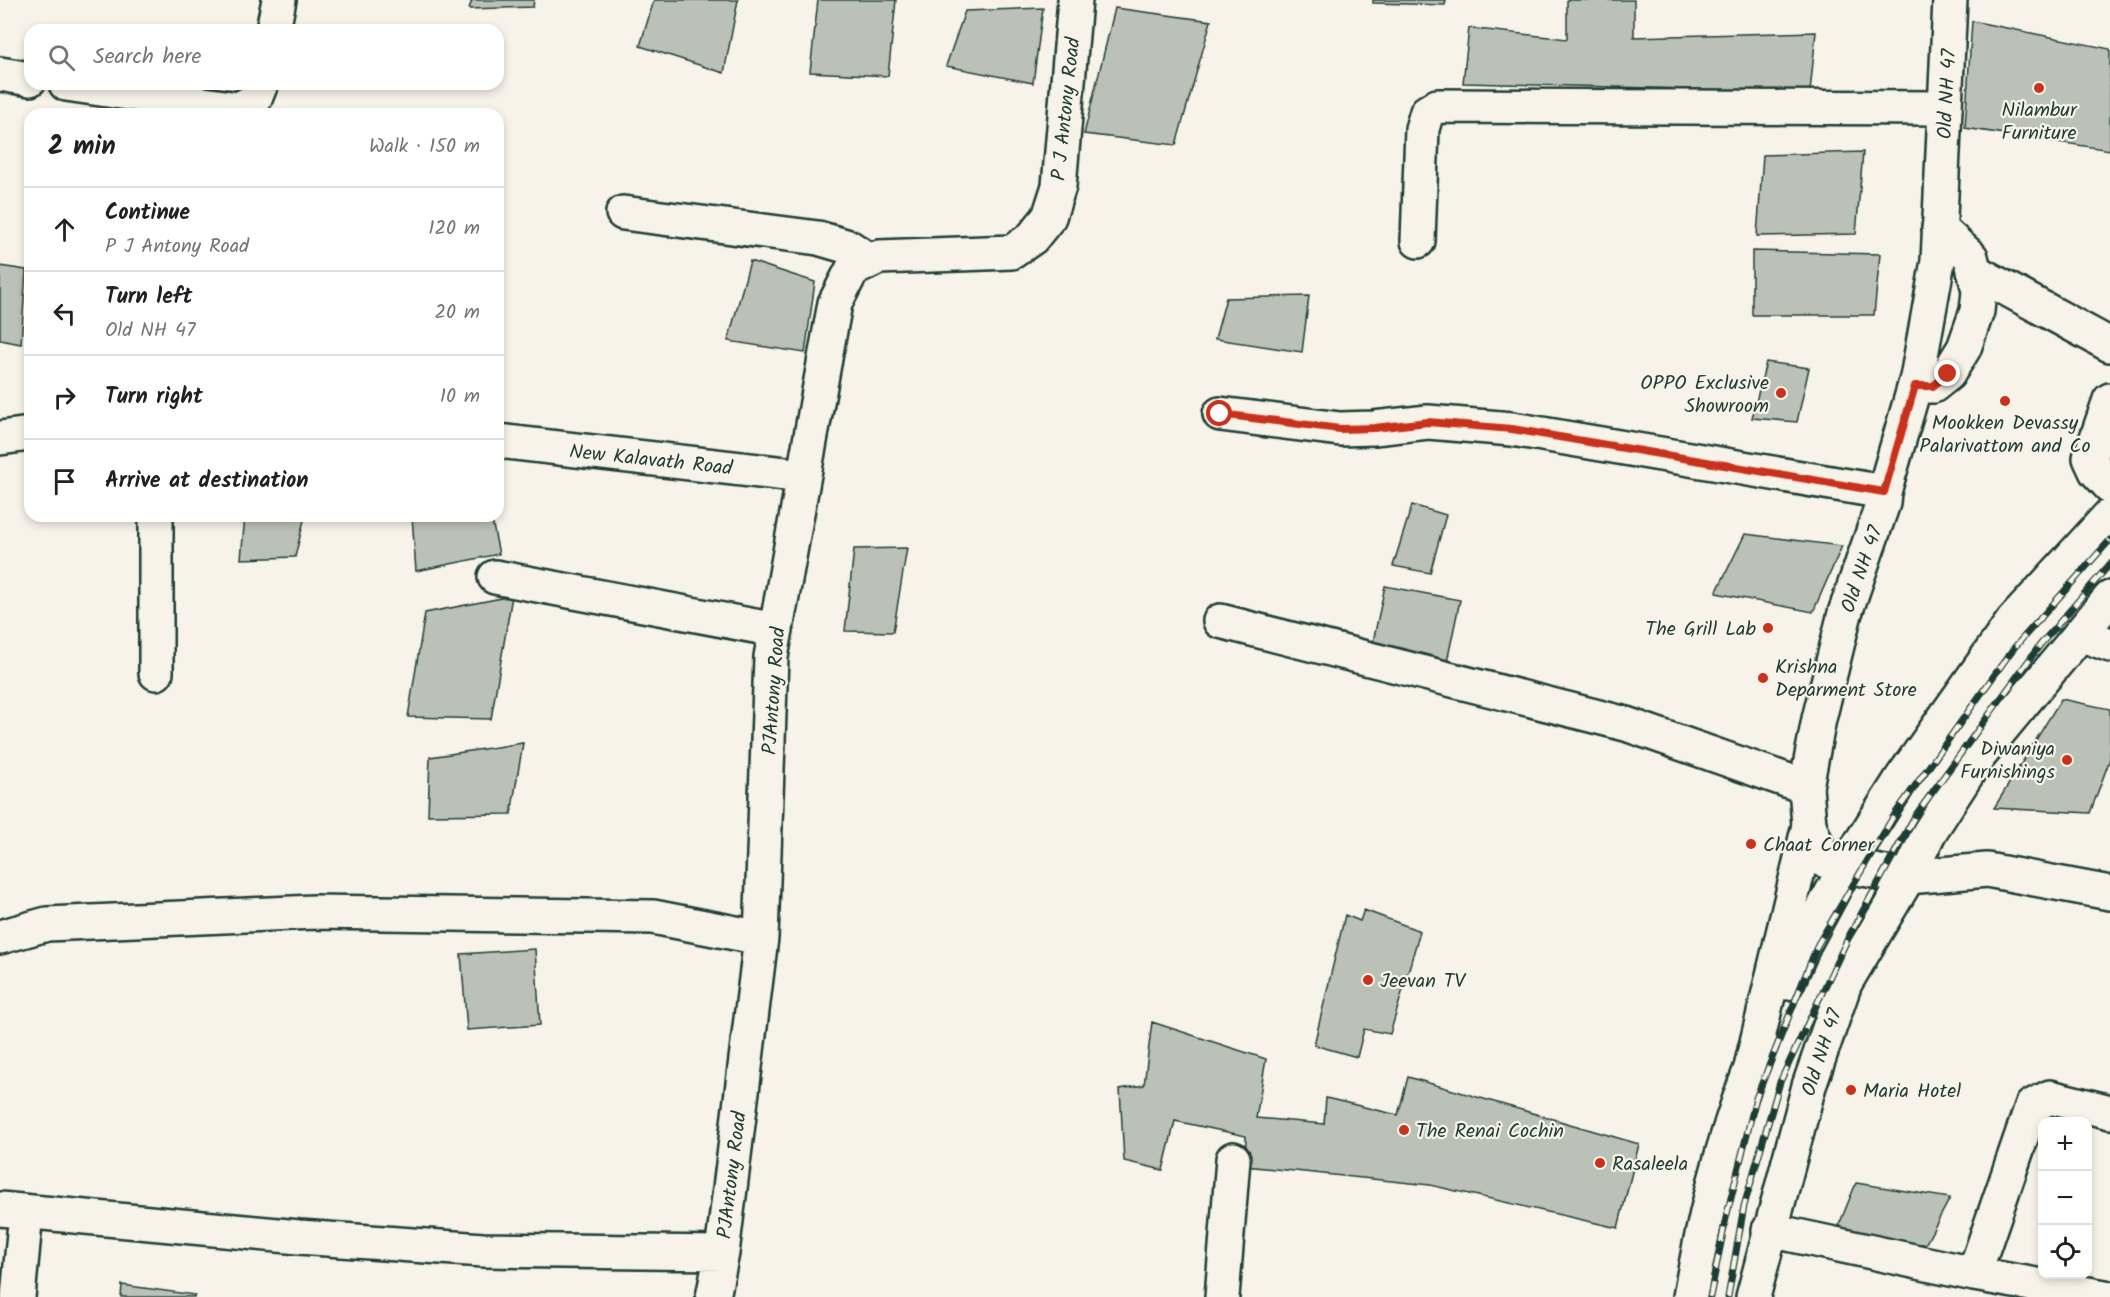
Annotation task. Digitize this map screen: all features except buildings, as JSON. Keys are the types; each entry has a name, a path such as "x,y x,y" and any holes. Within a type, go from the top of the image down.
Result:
{"street":[{"path":"274,24 279,0"},
{"name":"P J Antony Road","path":"1049,217 1059,186 1075,0"},
{"name":"Old NH 47","path":"1690,1297 1698,1250 1719,1162 1752,1063 1809,825 1806,787 1845,613 1883,503 1884,492 1915,386 1938,261 1950,0"},
{"path":"0,74 24,78"},
{"path":"107,90 230,108"},
{"path":"239,108 255,101 259,90"},
{"path":"1418,241 1422,129 1427,112 1437,106 1945,108"},
{"path":"623,213 818,238 849,247 870,261"},
{"name":"PJAntony Road","path":"713,1297 722,1253 761,938 771,657 835,303 852,270 879,257 1012,252 1032,238 1049,217"},
{"path":"1915,386 1933,386 1948,374 1964,348 1977,311 1979,291 1971,257 1939,228"},
{"path":"1974,271 2110,345"},
{"path":"2110,400 2090,459 2096,471 2110,486"},
{"path":"1220,414 1340,429 1428,422 1512,429 1884,492"},
{"path":"0,438 24,435"},
{"name":"New Kalavath Road","path":"504,442 803,476"},
{"name":"Old NH 47","path":"1752,1063 1805,942 1846,866 1902,778 2013,621 2110,515"},
{"path":"156,522 156,673"},
{"path":"495,577 776,630"},
{"name":"Old NH 47","path":"1753,1297 1809,1086 1845,983 1908,877 1929,833 1978,757 2110,598"},
{"path":"1220,621 1626,724 1806,787"},
{"path":"2080,634 2110,645"},
{"path":"1809,825 1823,860 1846,866 1908,877 1988,870 2110,893"},
{"path":"0,937 47,924 314,912 653,917 761,938"},
{"path":"1974,1274 2032,1106 2050,1097 2110,1112"},
{"path":"1222,1297 1233,1159"},
{"path":"18,1297 13,1210 300,1237 483,1250 722,1253"},
{"path":"1769,1230 1974,1274 2106,1297"}],"railway":[{"path":"1710,1297 1726,1218 1756,1098 1818,944 1895,814 2013,649 2110,540"},
{"path":"1728,1297 1744,1206 1780,1082 1848,938 1915,816 2040,645 2110,564"}],"place":[{"name":"Nilambur Furniture","path":"2039,88"},
{"name":"OPPO Exclusive Showroom","path":"1781,393"},
{"name":"Mookken Devassy Palarivattom and Co","path":"2005,401"},
{"name":"The Grill Lab","path":"1768,628"},
{"name":"Krishna Deparment Store","path":"1763,678"},
{"name":"Diwaniya Furnishings","path":"2067,760"},
{"name":"Chaat Corner","path":"1751,844"},
{"name":"Jeevan TV","path":"1368,980"},
{"name":"Maria Hotel","path":"1851,1090"},
{"name":"The Renai Cochin","path":"1404,1130"},
{"name":"Rasaleela","path":"1600,1163"}],"route":[{"path":"1220,414 1340,429 1428,422 1512,429 1884,492 1915,386 1933,386 1948,374"}]}
